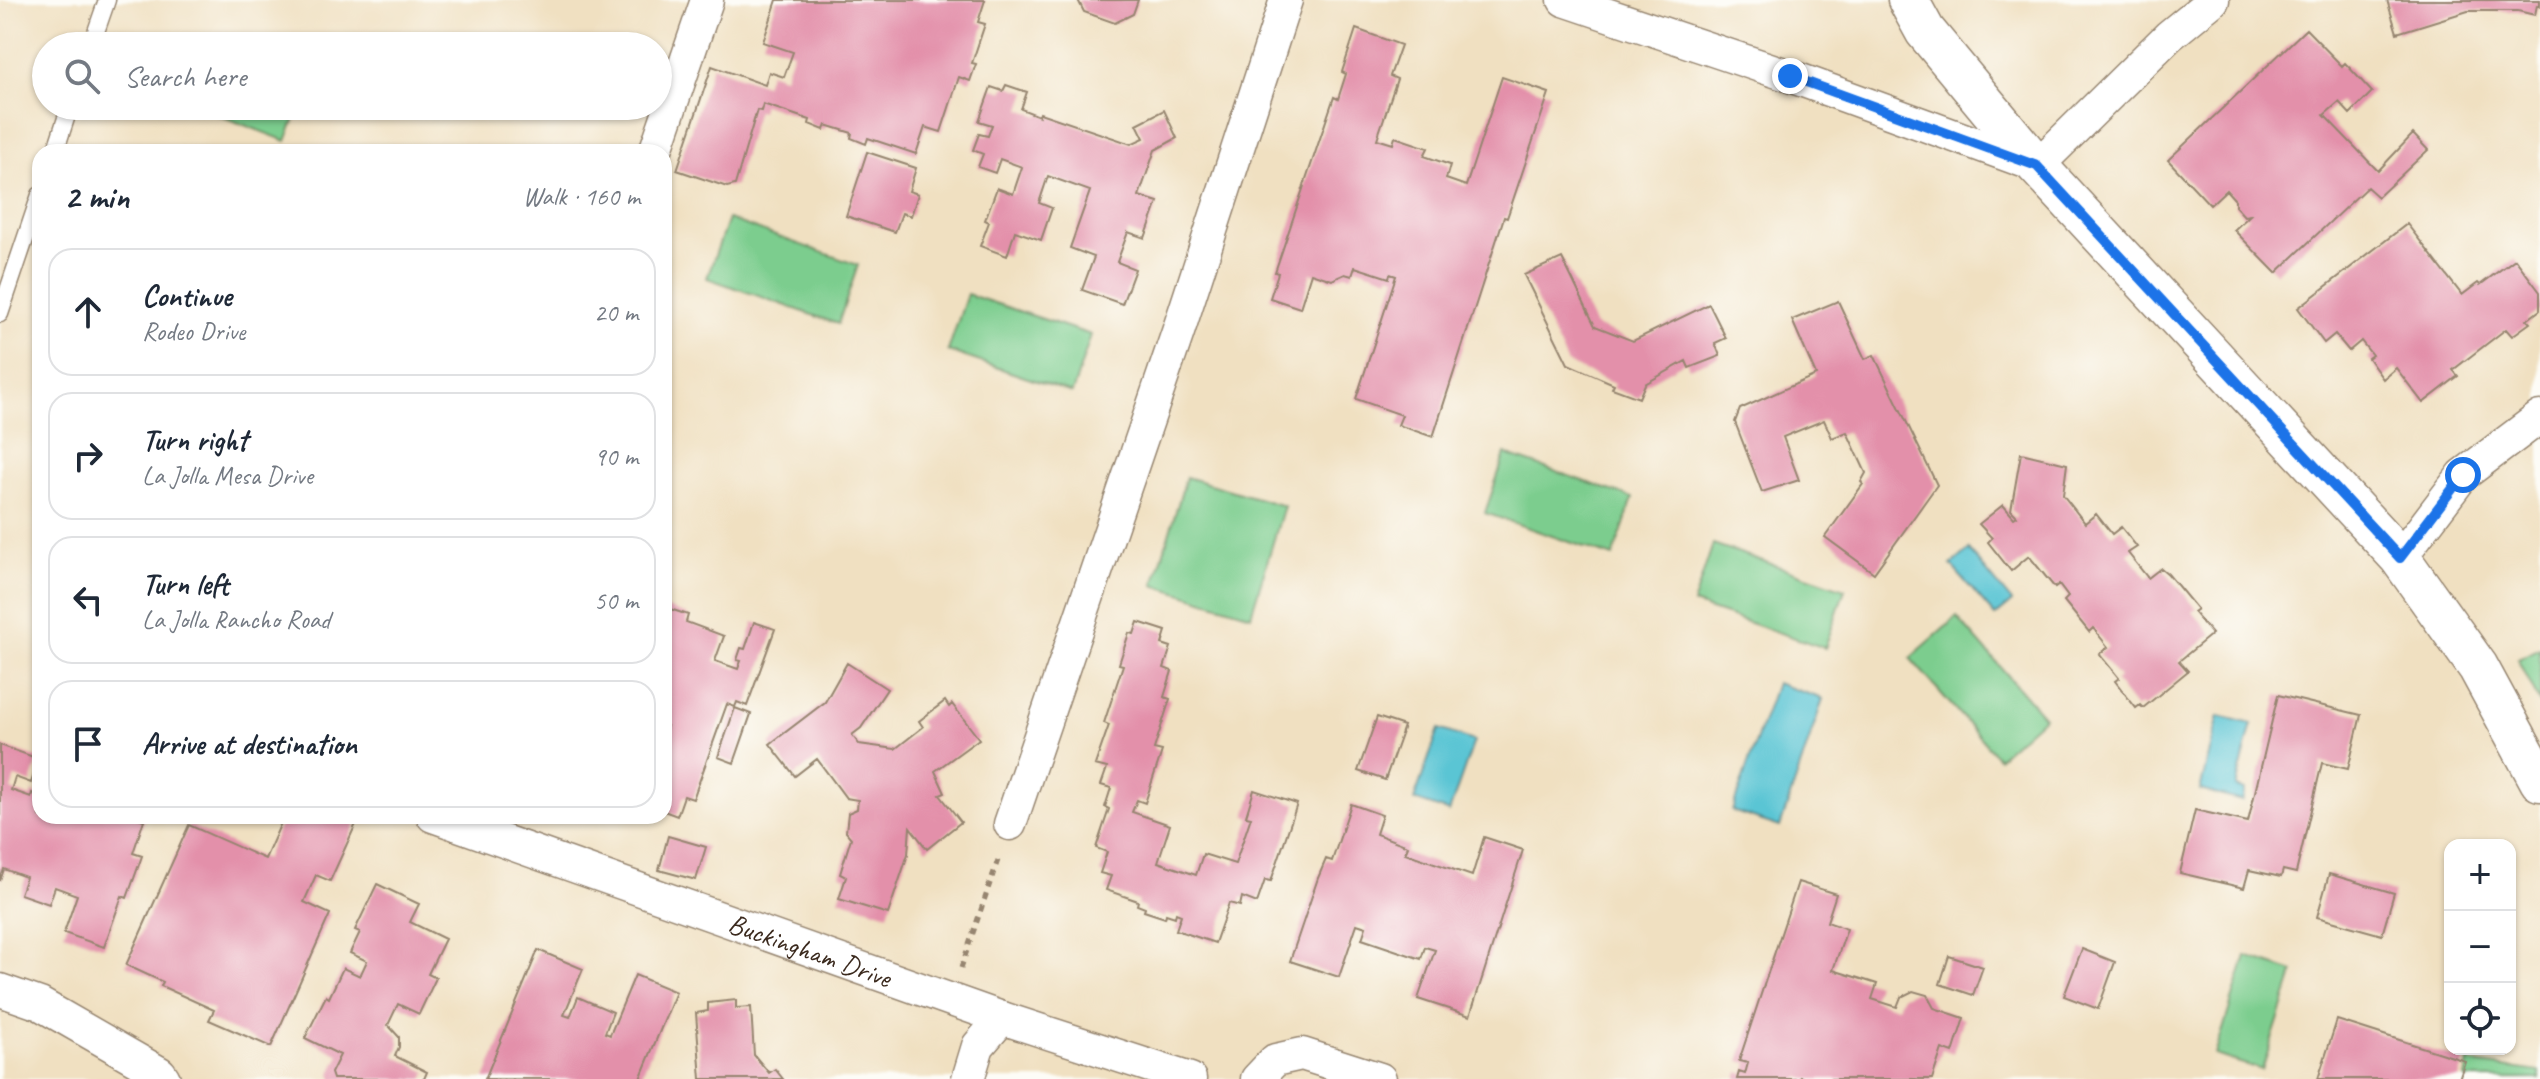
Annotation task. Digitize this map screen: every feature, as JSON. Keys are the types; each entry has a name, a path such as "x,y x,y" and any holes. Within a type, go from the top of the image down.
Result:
{"street":[{"path":"672,102 707,0"},
{"path":"1010,824 1178,332 1286,0"},
{"path":"1564,0 1790,76 2037,166"},
{"path":"1908,0 1925,31 2037,166 2400,558 2478,667 2540,781"},
{"path":"2037,166 2169,36 2213,0"},
{"path":"658,144 666,120"},
{"path":"2400,558 2463,475 2540,417"},
{"name":"Buckingham Drive","path":"455,824 950,1000 1190,1079"},
{"path":"0,990 40,1004 160,1073 164,1079"},
{"path":"968,1079 978,1046 1002,1018"},
{"path":"1257,1079 1275,1060 1302,1054 1380,1079"}],"lane":[{"path":"96,32 107,0"},
{"path":"58,144 65,120"},
{"path":"0,314 32,219"}],"path":[{"path":"950,1000 1010,824"}],"green space":[{"path":"231,120 294,120 286,141"},
{"path":"728,219 858,265 838,324 707,278"},
{"path":"967,294 1091,335 1072,393 948,351"},
{"path":"1505,454 1633,498 1613,557 1485,513"},
{"path":"1186,477 1284,506 1251,615 1154,585"},
{"path":"1713,544 1845,589 1825,648 1693,604"},
{"path":"1957,617 2044,717 1998,758 1910,658"},
{"path":"2540,648 2540,704 2518,659"},
{"path":"2246,956 2294,972 2262,1070 2215,1055"},
{"path":"2468,1062 2540,1072 2540,1079 2465,1079"}],"water":[{"path":"1969,550 2012,602 1995,616 1951,565"},
{"path":"1776,683 1823,699 1780,827 1732,811"},
{"path":"2219,716 2252,724 2236,787 2245,790 2242,801 2200,790"},
{"path":"1439,729 1474,741 1449,812 1414,800"}],"building":[{"path":"777,0 985,0 978,22 985,24 972,63 976,64 970,81 959,77 941,132 925,127 916,154 868,138 866,144 851,138 852,133 826,125 824,130 809,124 810,120 763,104 761,111 757,110 735,185 727,187 677,170 712,66 765,85 769,72 784,77 793,52 763,42"},
{"path":"1078,0 1138,0 1133,14 1115,23 1084,12"},
{"path":"2387,0 2540,0 2540,6 2537,5 2535,15 2518,11 2468,11 2397,33"},
{"path":"1356,29 1401,45 1390,76 1397,79 1377,139 1393,144 1395,137 1428,148 1424,156 1450,165 1446,179 1466,186 1502,77 1549,93 1507,218 1504,217 1433,437 1398,425 1402,415 1356,399 1396,276 1390,274 1389,278 1355,267 1352,276 1345,274 1332,280 1311,273 1300,308 1270,298 1278,273 1275,272 1334,97 1338,99 1346,74 1342,72"},
{"path":"2306,29 2372,92 2350,114 2339,102 2324,115 2378,171 2413,134 2428,150 2378,197 2367,187 2276,273 2234,230 2250,215 2244,216 2226,190 2210,205 2168,160"},
{"path":"1006,85 1027,92 1021,109 1131,144 1144,138 1137,124 1164,110 1177,138 1155,150 1139,196 1158,202 1145,238 1128,232 1117,262 1135,269 1122,304 1082,290 1094,257 1070,248 1090,191 1048,176 1039,203 1052,208 1041,240 1015,231 1007,256 980,246 989,222 985,220 997,188 1013,194 1022,167 1000,159 995,173 978,167 983,154 973,150 979,134 988,136 992,125 979,121 991,87 1003,91"},
{"path":"867,152 916,168 909,191 918,194 911,216 902,213 895,232 846,216"},
{"path":"2407,224 2462,295 2515,259 2540,292 2540,310 2527,320 2530,323 2512,336 2506,329 2453,370 2458,376 2423,403 2396,368 2383,379 2368,358 2372,355 2361,341 2349,351 2335,334 2324,343 2298,308"},
{"path":"1562,258 1595,326 1633,341 1709,304 1726,338 1715,343 1720,356 1689,368 1686,361 1645,384 1639,398 1612,388 1614,384 1568,364 1524,275"},
{"path":"1838,301 1865,359 1874,355 1937,485 1874,573 1825,537 1863,484 1861,482 1866,473 1847,432 1832,438 1824,420 1783,437 1799,480 1762,492 1735,422 1740,409 1816,375 1792,320"},
{"path":"2021,453 2067,464 2063,495 2085,523 2096,514 2112,534 2121,527 2137,547 2128,553 2148,578 2161,568 2168,574 2197,609 2193,612 2212,634 2179,661 2188,671 2143,708 2140,705 2136,708 2115,681 2119,678 2099,654 2108,647 2093,628 2089,632 2064,601 2068,597 2059,585 2055,588 2029,556 2011,571 1988,542 1992,538 1979,524 2003,505 2014,518 2017,516 2011,510"},
{"path":"672,610 688,615 686,622 724,636 715,661 738,669 741,648 745,649 754,622 775,629 747,706 737,702 735,707 727,704 693,799 684,796 677,816 672,814"},
{"path":"1138,622 1166,631 1162,644 1171,647 1164,668 1172,671 1164,697 1170,699 1154,749 1162,751 1145,803 1137,800 1132,812 1170,825 1158,862 1196,875 1203,854 1235,864 1251,817 1246,816 1254,790 1297,804 1271,881 1265,880 1257,903 1242,897 1240,906 1229,903 1215,943 1176,930 1181,915 1166,914 1165,918 1144,911 1145,908 1137,905 1138,901 1106,890 1111,876 1100,873 1107,852 1096,848 1109,809 1105,807 1111,788 1101,785 1107,768 1095,765 1109,725 1104,723 1123,665 1119,664 1129,633 1134,634"},
{"path":"847,663 887,689 861,728 852,735 859,744 895,749 923,727 919,721 945,701 949,707 952,704 979,739 935,771 945,793 940,795 961,822 927,849 910,827 908,854 888,914 839,899 846,877 840,874 851,838 846,832 848,813 857,809 858,800 846,798 817,759 795,776 770,744 825,702"},
{"path":"2278,695 2361,715 2348,769 2322,763 2296,873 2283,870 2281,877 2249,870 2244,888 2180,873 2195,810 2248,822"},
{"path":"735,708 751,714 734,763 718,757"},
{"path":"1377,717 1404,726 1385,780 1358,771"},
{"path":"0,745 32,756 31,783 15,777 11,790 31,797 32,793 32,824 143,824 133,853 142,856 127,898 122,896 104,947 64,933 77,895 55,887 49,904 20,894 26,877 4,869 0,881"},
{"path":"1351,804 1382,815 1376,834 1408,846 1405,853 1472,876 1484,837 1523,850 1470,1016 1418,999 1435,950 1425,947 1421,959 1362,939 1366,927 1357,924 1339,977 1290,961 1318,878 1326,859 1332,861"},
{"path":"280,824 356,824 330,881 316,875 304,902 330,914 271,1047 209,1020 214,1010 161,986 163,982 126,965 189,825 265,859"},
{"path":"668,836 706,847 696,880 659,870"},
{"path":"2329,874 2394,893 2382,935 2317,917"},
{"path":"1798,882 1836,894 1827,922 1847,929 1833,970 1877,984 1872,999 1897,1007 1901,997 1913,991 1927,995 1934,1008 1964,1018 1953,1053 1942,1049 1932,1079 1737,1079 1739,1072 1745,1074 1748,1063 1739,1061"},
{"path":"377,884 419,904 410,922 445,939 428,974 436,978 419,1014 398,1004 388,1025 399,1037 395,1056 427,1072 424,1079 333,1079 331,1073 340,1055 305,1038 343,968 360,976 367,961 350,953 360,932 355,930"},
{"path":"2082,949 2115,962 2098,1009 2064,996"},
{"path":"538,950 583,969 564,1015 570,1017 578,997 613,1012 605,1033 610,1035 635,975 676,992 640,1079 485,1079"},
{"path":"1949,956 1983,967 1973,995 1940,984"},
{"path":"736,1000 736,1008 751,1007 754,1055 769,1073 775,1069 783,1079 701,1079 696,1013 708,1011 708,1003"},
{"path":"2337,1020 2465,1061 2459,1079 2318,1079"}],"route":[{"path":"1790,76 2037,166 2400,558 2463,475"}]}
